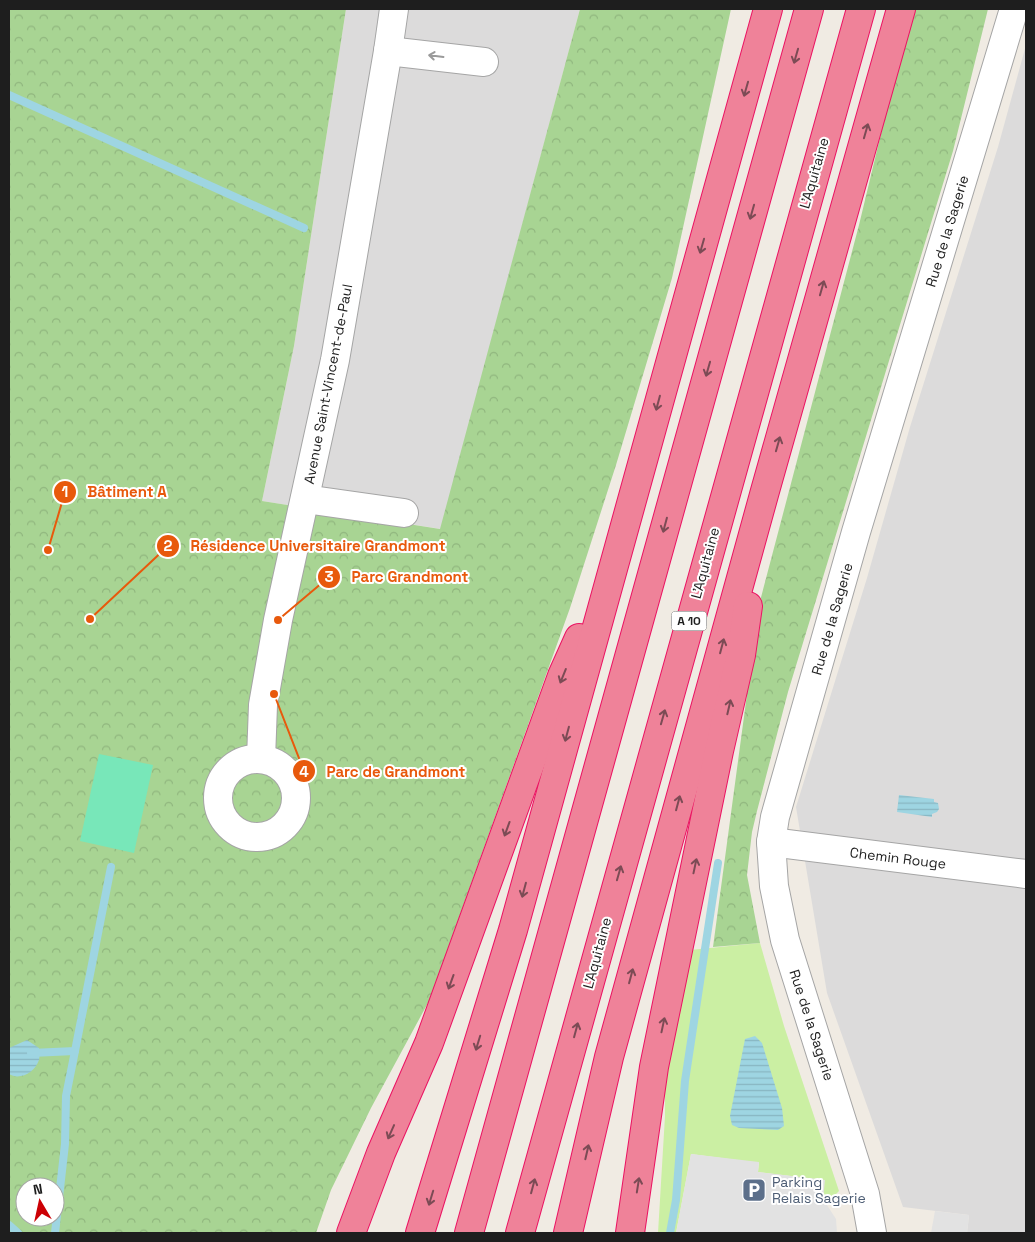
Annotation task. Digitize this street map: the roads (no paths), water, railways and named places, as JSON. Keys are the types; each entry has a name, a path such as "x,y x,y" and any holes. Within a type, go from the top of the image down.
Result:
{"highway":[{"path":"420,1233 513,930 768,9"},
{"path":"468,1233 809,9"},
{"name":"L'Aquitaine","path":"520,1233 861,9"},
{"path":"568,1233 609,1057 764,491 901,9"},
{"path":"630,1233 654,1067 717,761 741,655 764,491"},
{"path":"351,1233 381,1153 429,1043 562,676 618,552"}],"street":[{"name":"Avenue Saint-Vincent-de-Paul","path":"261,759 263,705 278,620 335,360 394,9"},
{"name":"Rue de la Sagerie","path":"872,1233 865,1194 785,940 774,886 771,842 775,817 856,532 1014,9"},
{"path":"388,50 484,62"},
{"path":"305,499 404,513"},
{"name":"Chemin Rouge","path":"771,842 1026,874"}],"water":[{"path":"899,795 934,799 934,802 938,803 939,809 932,814 932,817 897,812"},
{"path":"755,1036 762,1043 782,1108 784,1126 778,1130 739,1128 732,1125 730,1116 745,1039"},
{"path":"27,1040 39,1048 39,1059 31,1072 22,1076 13,1076 9,1074 9,1048"}],"waterway":[{"path":"9,95 304,228"},
{"path":"670,1233 676,1200 685,1081 718,863"},
{"path":"31,1053 75,1051 111,867"},
{"path":"55,1233 65,1144 66,1096 75,1051"},
{"path":"9,1225 18,1233"}],"place":[{"name":"Bâtiment A","path":"48,550"},
{"name":"Résidence Universitaire Grandmont","path":"90,619"},
{"name":"Parc Grandmont","path":"278,620"},
{"name":"Parc de Grandmont","path":"274,694"},
{"name":"Parking Relais Sagerie","path":"754,1190"}]}
